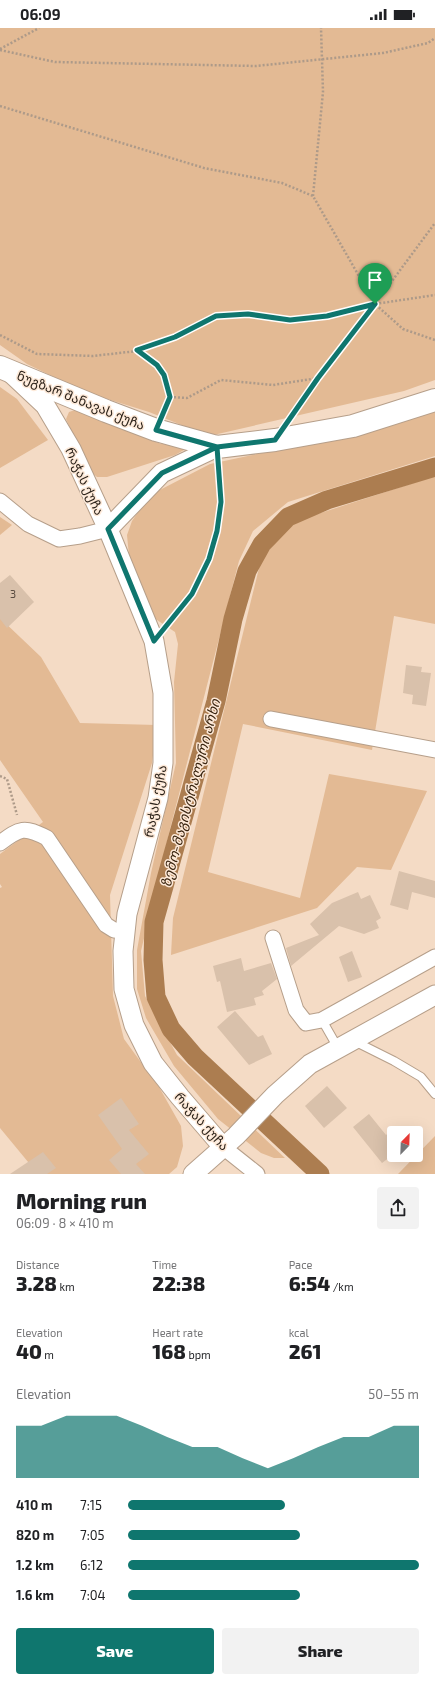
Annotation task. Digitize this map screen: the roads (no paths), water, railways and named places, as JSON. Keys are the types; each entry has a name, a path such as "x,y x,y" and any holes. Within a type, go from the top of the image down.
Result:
{"main road":[{"name":"ნუგზარ შანავას ქუჩა","path":"4,369 106,412 156,430 217,447 275,440 353,426 435,400"}],"street":[{"name":"რაჭას ქუჩა","path":"4,369 45,405 71,449 108,529 154,641 163,693 163,763 158,798 127,914 125,931 123,951 124,989 134,1025 153,1063 180,1098 229,1141 257,1174"},
{"path":"0,501 28,524 59,539 80,536 108,529 162,473 217,447"},
{"path":"270,718 435,750"},
{"path":"0,843 20,830 33,830 47,838 106,924 114,930 125,931"},
{"path":"273,938 296,1010 306,1023 322,1020 435,957"},
{"path":"194,1174 275,1095 310,1064 435,995"}],"lane":[{"path":"322,1020 345,1044 394,1061 421,1078 435,1094"}],"waterway":[{"name":"ზემო-მაგისტრალური არხი","path":"320,1174 195,1057 171,1029 156,997 153,960 154,922 216,701 233,619 247,571 262,544 288,517 327,500 435,467"}]}
